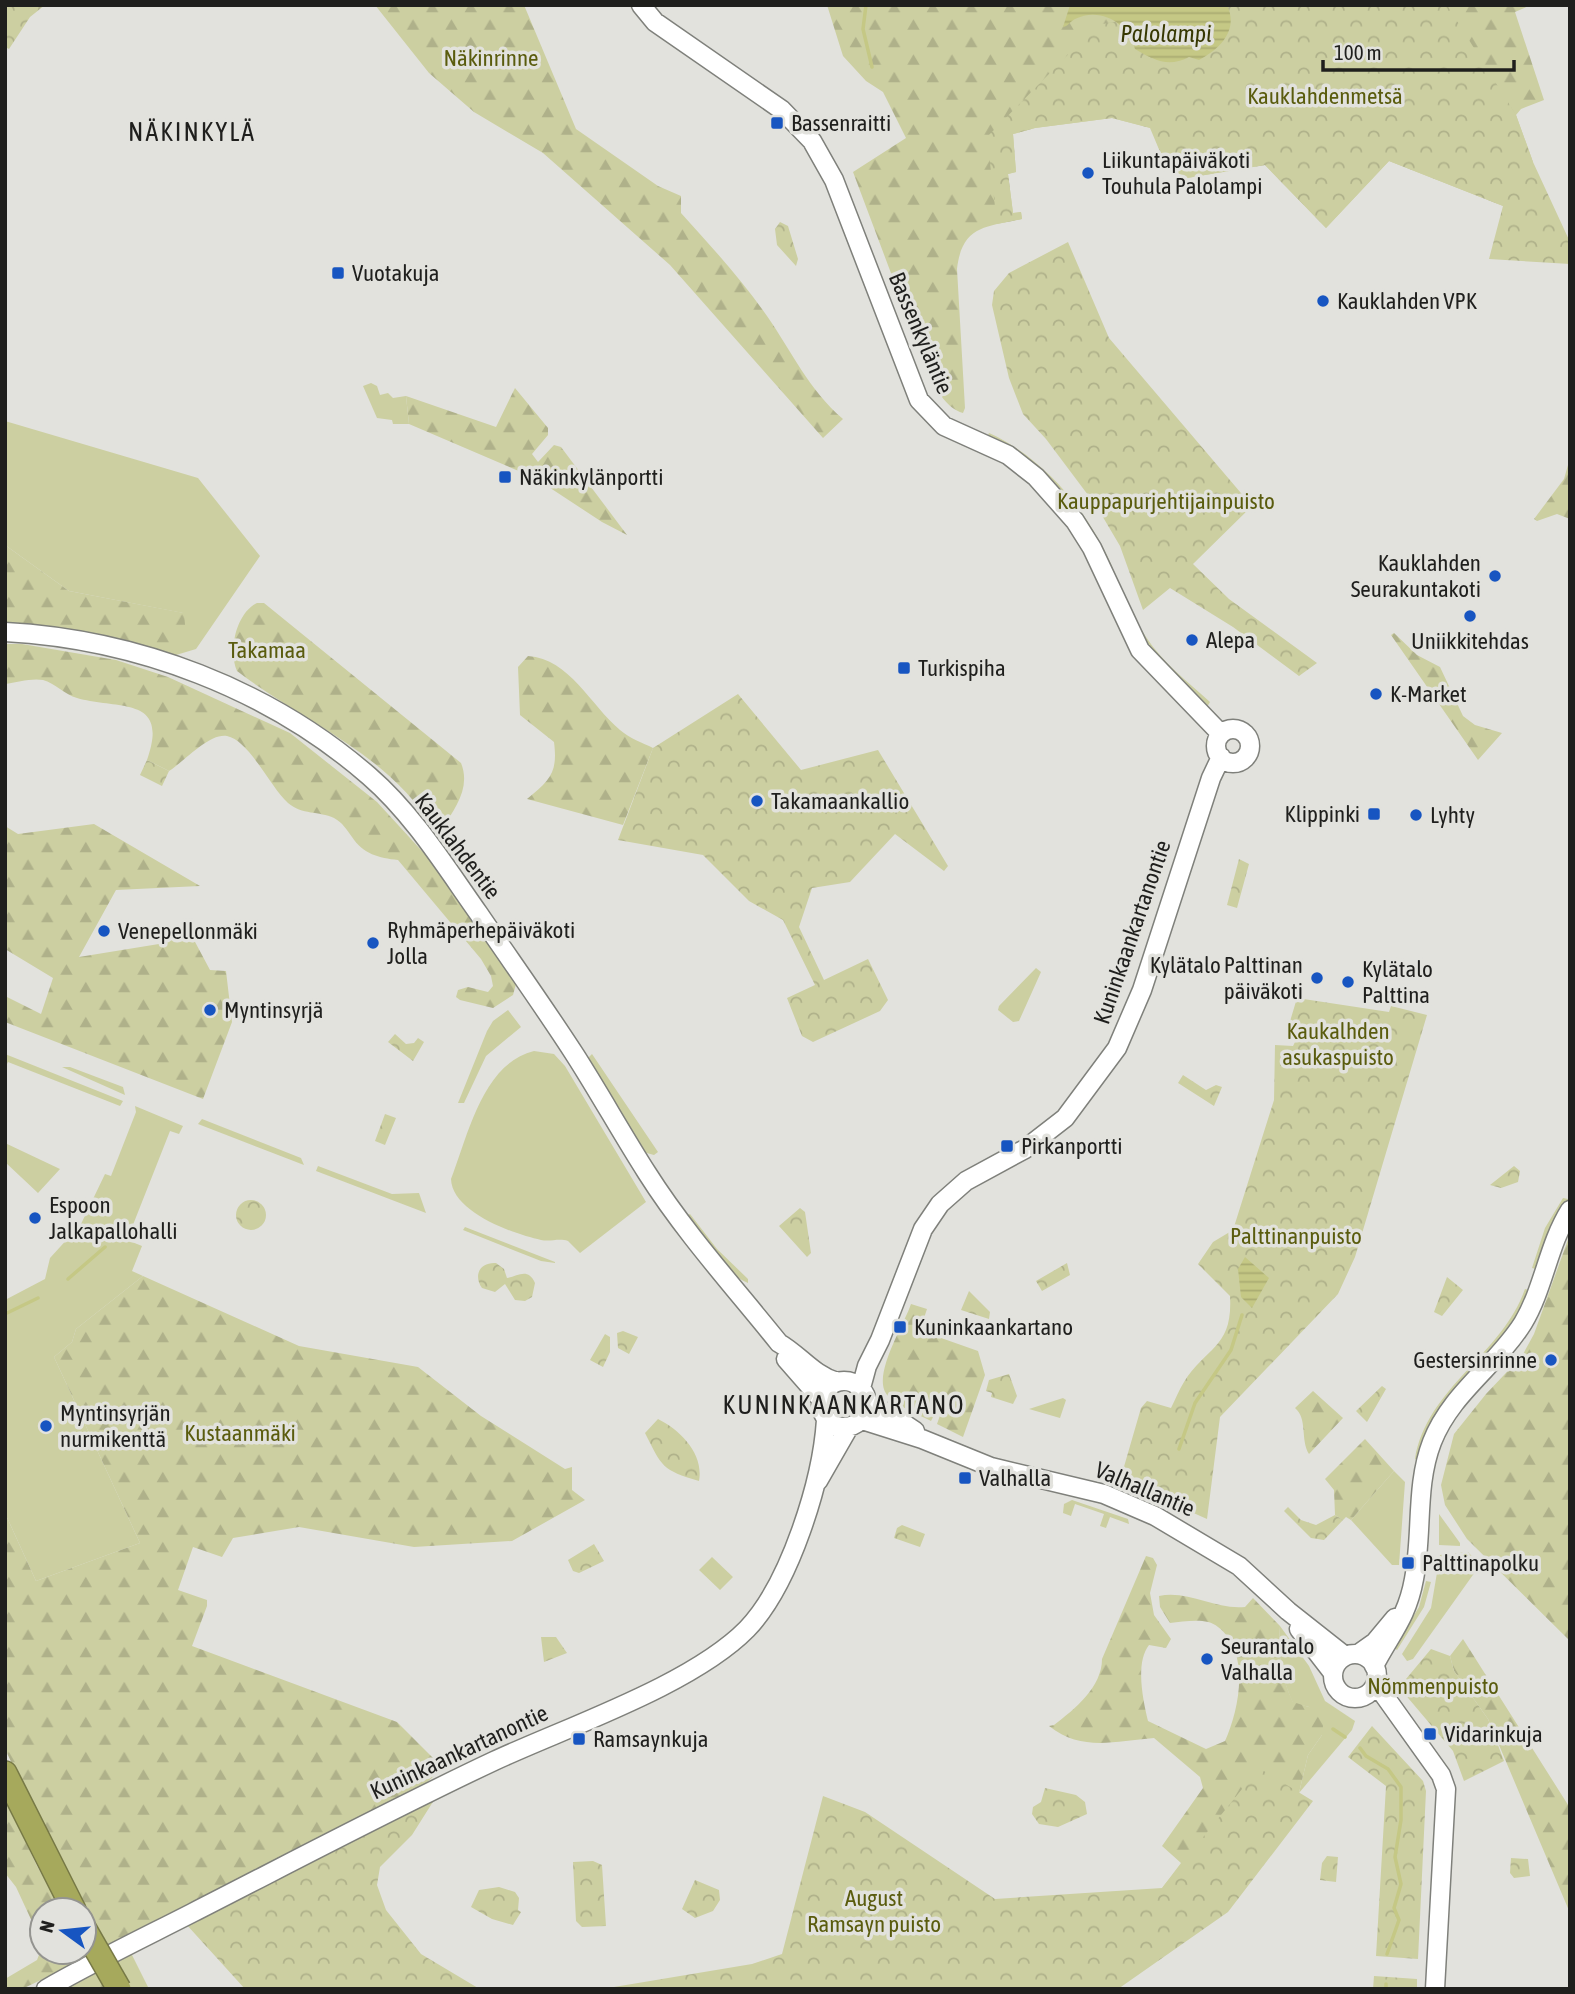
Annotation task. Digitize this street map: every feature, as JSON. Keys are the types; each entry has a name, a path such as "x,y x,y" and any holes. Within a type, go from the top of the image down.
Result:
{"highway":[{"path":"5,1773 67,1896"},
{"path":"98,1952 119,1989"}],"street":[{"name":"Bassenkyläntie","path":"641,5 655,22 782,110 812,141 834,180 919,400 944,426 1007,455 1036,477 1088,541 1140,650 1221,734"},
{"name":"Kauklahdentie","path":"5,632 106,646 153,657 198,674 271,708 314,733 370,777 438,853 577,1057 670,1208 779,1343 793,1351 814,1371 848,1383"},
{"path":"1230,729 1242,731 1250,744 1247,755 1237,762 1221,757 1217,744 1221,734 1230,729"},
{"name":"Kuninkaankartanontie","path":"848,1383 884,1325 901,1289 923,1229 940,1203 966,1181 1025,1149 1065,1118 1117,1048 1142,990 1211,778 1221,757"},
{"path":"1362,1697 1372,1690 1376,1672 1400,1625 1406,1605 1417,1564 1424,1470 1438,1428 1459,1395 1505,1348 1525,1319 1554,1239 1570,1210"},
{"name":"Kauklahdentie","path":"779,1343 783,1357 821,1399"},
{"path":"848,1383 859,1418 837,1427 826,1420 821,1410 821,1399 827,1388 848,1383"},
{"name":"Kuninkaankartanontie","path":"814,1485 824,1475 859,1418"},
{"name":"Valhallantie","path":"859,1418 900,1420 922,1439 991,1467 1104,1494 1154,1516 1239,1566 1288,1611 1351,1655"},
{"name":"Kuninkaankartanontie","path":"46,1989 444,1784 630,1700 726,1648 753,1622 772,1597 790,1557 814,1485 825,1443 826,1420"},
{"path":"1406,1605 1375,1642 1351,1655 1333,1673 1335,1685 1344,1695 1362,1697 1412,1737"},
{"name":"Valhallantie","path":"1288,1611 1333,1673"},
{"path":"1351,1655 1376,1672 1381,1691 1441,1775 1446,1789 1435,1989"}],"green space":[{"path":"5,5 45,5 30,17 9,49 5,47"},
{"name":"Näkinrinne","path":"375,5 524,5 576,129 658,186 681,196 681,213 747,289 820,396 843,419 823,438 670,265 543,153 474,112 429,73"},
{"name":"Kauklahdenmetsä","path":"827,5 1531,5 1515,12 1544,100 1521,109 1516,115 1533,162 1531,217 1389,161 1326,228 1265,165 1187,178 1166,166 1150,128 1112,118 1035,128 1013,134 1016,172 1008,174 1013,213 1021,212 1022,219 986,227 970,236 964,244 957,269 965,408 963,413 947,403 930,377 853,172 906,138 883,92 866,81 843,56"},
{"path":"1208,5 1447,5 1516,115 1533,162 1570,242 1570,264 1489,259 1503,206 1389,161 1326,228 1265,165 1187,178 1166,166 1151,128 1112,118 1035,128 1013,134 1016,172 1008,174 1013,213 1021,212 1022,219 997,224 987,137 1097,25"},
{"path":"780,222 788,226 798,259 796,266 777,245 775,229"},
{"name":"Kauppapurjehtijainpuisto","path":"1068,242 1109,338 1252,506 1193,564 1229,599 1317,663 1299,676 1233,627 1170,588 1143,610 1120,546 1097,507 1046,439 1023,414 1009,378 992,305 994,291 1009,273"},
{"path":"371,383 377,386 380,395 388,393 393,398 406,396 409,424 393,424 392,420 377,418 363,386"},
{"path":"515,388 548,428 548,435 532,454 538,462 554,445 561,447 627,535 602,522 535,478 409,424 406,396 496,427"},
{"path":"5,421 198,478 260,556 196,649 176,655 152,650 183,613 69,591 5,545"},
{"path":"989,433 1028,456 1076,505 1101,544 1131,611 1146,637 1168,664 1210,702 1207,707 1145,644 1100,550 987,438"},
{"path":"1570,458 1570,519 1557,514 1537,521 1534,519 1564,479"},
{"path":"5,545 69,591 184,613 186,636 152,650 34,624 5,623"},
{"name":"Takamaa","path":"257,603 264,603 461,763 464,772 463,789 442,829 433,829 415,803 394,780 370,760 237,671 233,653 236,633 244,615"},
{"path":"1394,633 1417,655 1440,667 1463,716 1475,725 1502,733 1478,760 1391,635"},
{"path":"5,644 22,644 116,660 168,677 290,733 377,802 432,862 516,984 513,995 493,1008 456,997 458,990 468,987 488,992 493,986 491,976 481,959 398,860 366,851 334,818 293,807 281,796 244,746 227,736 220,736 197,749 169,771 147,760 152,725 146,715 136,709 77,698 43,680 5,684"},
{"path":"528,656 556,665 579,685 620,730 653,748 623,825 527,799 547,781 555,761 554,742 520,715 518,667"},
{"path":"738,694 801,770 878,750 948,866 944,871 895,834 850,882 812,888 799,927 824,980 868,959 888,1000 880,1011 813,1042 802,1036 787,998 815,985 783,920 749,901 703,855 618,840 653,748"},
{"path":"147,760 169,771 162,786 140,775"},
{"path":"94,824 200,886 116,890 79,957 165,943 186,925 210,970 226,971 232,1022 203,1099 5,1022 5,996 41,1014 53,978 5,949 5,826 18,834"},
{"path":"1239,859 1249,864 1237,908 1227,905"},
{"path":"1036,968 1041,972 1019,1021 1013,1022 998,1010 999,1006"},
{"name":"Palttinanpuisto","path":"1297,998 1389,1012 1391,1006 1427,1015 1355,1257 1338,1294 1220,1417 1207,1519 1124,1482 1121,1477 1141,1408 1147,1401 1171,1408 1184,1382 1223,1337 1230,1313 1230,1296 1198,1264 1213,1242 1233,1230 1274,1100 1275,1045 1293,1046 1300,1032 1288,1028"},
{"path":"508,1010 521,1027 486,1056 464,1103 458,1103 487,1031 493,1021"},
{"path":"395,1034 406,1044 414,1043 418,1038 424,1042 413,1061 388,1042"},
{"path":"534,1051 554,1054 565,1066 646,1202 580,1253 568,1241 529,1237 486,1220 462,1202 454,1191 451,1179 471,1123 489,1086 501,1070 516,1058"},
{"path":"5,1054 123,1101 120,1106 8,1062 5,1068"},
{"path":"592,1054 658,1152 654,1155 643,1152 588,1058"},
{"path":"62,1067 70,1067 123,1087 125,1095"},
{"path":"1183,1075 1206,1090 1216,1085 1222,1087 1214,1106 1178,1083"},
{"path":"135,1106 183,1126 179,1134 170,1131 127,1240 142,1246 132,1271 143,1276 76,1329 72,1342 54,1357 140,1543 36,1581 5,1513 5,1300 45,1279 50,1258 81,1224 105,1174 111,1176 136,1112"},
{"path":"385,1114 396,1118 385,1145 375,1141"},
{"path":"202,1119 301,1158 304,1165 198,1124"},
{"path":"5,1143 60,1169 38,1193 5,1162"},
{"path":"318,1166 392,1194 419,1193 426,1213 316,1171"},
{"path":"1514,1166 1520,1171 1518,1182 1501,1188 1490,1185"},
{"path":"1563,1198 1568,1199 1536,1269 1532,1268 1545,1228"},
{"path":"251,1200 262,1204 266,1215 262,1226 251,1230 240,1226 236,1215 240,1204"},
{"path":"800,1208 805,1212 811,1253 807,1257 779,1226"},
{"path":"690,1214 717,1249 748,1279 748,1283 730,1271 714,1254 688,1215"},
{"path":"465,1227 555,1263 541,1261 463,1230"},
{"path":"1570,1234 1570,1641 1467,1539 1445,1505 1441,1485 1454,1434 1486,1394 1522,1356 1534,1334"},
{"path":"490,1263 496,1263 504,1269 507,1278 529,1275 535,1283 532,1297 525,1301 515,1300 505,1284 495,1292 482,1288 478,1278 480,1270"},
{"path":"1067,1263 1070,1275 1042,1291 1036,1281"},
{"name":"Kustaanmäki","path":"143,1276 299,1346 418,1367 481,1416 565,1469 572,1467 572,1490 585,1500 512,1541 414,1547 299,1527 233,1538 222,1557 193,1547 178,1590 207,1600 207,1606 192,1646 397,1722 443,1768 425,1784 107,1946 98,1930 98,1896 79,1896 54,1852 5,1749 5,1513 36,1581 140,1543 54,1357 72,1342 76,1329"},
{"path":"1447,1277 1463,1290 1442,1316 1434,1312"},
{"path":"1525,1289 1529,1290 1516,1320 1419,1460 1415,1459 1422,1434 1434,1411 1500,1333"},
{"path":"969,1291 990,1312 989,1319 961,1310"},
{"path":"911,1304 927,1309 922,1324 927,1333 978,1351 985,1375 963,1437 937,1424 944,1404 940,1404 931,1421 897,1404 884,1388 883,1377 890,1351"},
{"path":"623,1331 638,1337 629,1354 618,1348 617,1333"},
{"path":"605,1334 610,1337 610,1352 603,1367 590,1360"},
{"path":"1009,1374 1017,1396 1013,1404 991,1397 992,1393 986,1391 989,1380"},
{"path":"1382,1386 1386,1389 1367,1422 1356,1411"},
{"path":"1313,1391 1343,1418 1309,1454 1303,1423 1295,1408"},
{"path":"1063,1398 1066,1400 1060,1418 1029,1409"},
{"path":"658,1419 683,1437 695,1453 700,1471 699,1481 670,1470 655,1453 645,1433"},
{"path":"1365,1439 1394,1471 1351,1520 1346,1517 1343,1520 1335,1515 1334,1490 1325,1479"},
{"path":"1394,1471 1405,1482 1399,1565 1392,1565 1351,1520"},
{"path":"1072,1500 1128,1519 1129,1524 1110,1517 1106,1528 1100,1526 1104,1514 1075,1504 1071,1516 1063,1513 1064,1504"},
{"path":"1288,1507 1301,1520 1316,1525 1335,1515 1343,1520 1324,1540 1311,1538 1284,1511"},
{"path":"1439,1514 1460,1543 1460,1546 1439,1545"},
{"path":"902,1525 925,1534 920,1547 894,1538 897,1528"},
{"path":"594,1544 604,1561 579,1573 573,1571 568,1560"},
{"path":"1468,1552 1480,1565 1413,1659 1407,1661 1402,1654 1431,1608 1440,1555"},
{"path":"1146,1556 1153,1558 1157,1565 1150,1593 1154,1615 1171,1639 1166,1648 1149,1645 1142,1662 1141,1682 1148,1721 1206,1749 1225,1741 1238,1698 1238,1666 1235,1651 1228,1638 1218,1627 1208,1622 1170,1623 1160,1607 1159,1596 1170,1595 1234,1607 1245,1607 1253,1598 1280,1626 1281,1665 1293,1702 1309,1707 1324,1717 1322,1735 1308,1755 1299,1793 1162,1888 1181,1863 1162,1846 1203,1788 1200,1777 1154,1738 1086,1742 1061,1734 1049,1726 1070,1712 1092,1688"},
{"path":"712,1557 733,1577 720,1590 699,1570"},
{"path":"1426,1581 1431,1582 1424,1607 1397,1650 1394,1648 1419,1607"},
{"path":"1280,1626 1309,1666 1325,1701 1355,1721 1352,1730 1299,1793 1308,1755 1322,1735 1309,1707 1293,1703 1289,1693 1281,1665"},
{"path":"541,1637 556,1637 567,1653 544,1662"},
{"path":"1463,1639 1570,1808 1570,1913 1488,1719 1454,1671 1450,1656"},
{"name":"Nõmmenpuisto","path":"1431,1649 1450,1656 1454,1671 1488,1719 1504,1761 1464,1781 1453,1751 1403,1692 1406,1679"},
{"path":"1372,1726 1423,1781 1426,1791 1418,1959 1376,1956 1386,1786 1348,1757"},
{"name":"August Ramsayn puisto","path":"1259,1768 1313,1801 1228,1912 1118,1989 602,1989 752,1964 782,1954 823,1796 865,1812 995,1899 1162,1888"},
{"path":"1045,1788 1076,1795 1085,1802 1087,1814 1058,1827 1039,1824 1032,1814 1033,1807 1041,1802"},
{"path":"436,1797 412,1835 380,1867 377,1885 386,1910 421,1954 478,1988 506,1989 245,1989 186,1924"},
{"path":"5,1798 54,1896 28,1896 28,1913 16,1887 5,1873"},
{"path":"1327,1856 1338,1857 1336,1882 1320,1880 1322,1863"},
{"path":"1511,1858 1528,1859 1530,1876 1514,1878 1510,1873"},
{"path":"593,1861 602,1865 606,1926 582,1927 576,1921 573,1862"},
{"path":"695,1880 719,1890 720,1900 713,1911 695,1918 682,1909"},
{"path":"499,1887 515,1892 519,1898 518,1910 521,1912 513,1925 492,1919 471,1907 479,1890"},
{"path":"130,1951 149,1989 131,1989 113,1960"},
{"path":"28,1965 70,1966 22,1989 5,1989 5,1979"},
{"path":"93,1968 106,1989 60,1989"},
{"path":"1374,1976 1417,1979 1417,1989 1373,1989"}],"water":[{"name":"Palolampi","path":"1070,5 1227,5 1231,23 1225,38 1207,56 1199,60 1189,57 1168,62 1135,49 1127,32 1104,16 1085,16 1063,27"},
{"path":"1245,1257 1269,1278 1252,1308 1241,1297 1238,1269"}],"waterway":[{"path":"866,5 863,29 872,67"},
{"path":"68,1279 105,1247"},
{"path":"5,1314 38,1298"},
{"path":"1179,1449 1195,1403 1231,1350 1242,1315"},
{"path":"1333,1729 1345,1737"},
{"path":"1360,1748 1366,1756 1388,1769 1401,1787 1401,1820 1395,1857 1401,1884 1394,1908 1399,1920 1387,1954"},
{"path":"1386,1984 1386,1989"}],"place":[{"name":"Bassenraitti","path":"777,123"},
{"name":"Liikuntapäiväkoti Touhula Palolampi","path":"1088,173"},
{"name":"Vuotakuja","path":"338,273"},
{"name":"Kauklahden VPK","path":"1323,301"},
{"name":"Näkinkylänportti","path":"505,477"},
{"name":"Kauklahden Seurakuntakoti","path":"1495,576"},
{"name":"Uniikkitehdas","path":"1470,616"},
{"name":"Alepa","path":"1192,640"},
{"name":"Turkispiha","path":"904,668"},
{"name":"K-Market","path":"1376,694"},
{"name":"Takamaankallio","path":"757,801"},
{"name":"Klippinki","path":"1374,814"},
{"name":"Lyhty","path":"1416,815"},
{"name":"Venepellonmäki","path":"104,931"},
{"name":"Ryhmäperhepäiväkoti Jolla","path":"373,943"},
{"name":"Kylätalo Palttinan päiväkoti","path":"1317,978"},
{"name":"Kylätalo Palttina","path":"1348,982"},
{"name":"Myntinsyrjä","path":"210,1010"},
{"name":"Pirkanportti","path":"1007,1146"},
{"name":"Espoon Jalkapallohalli","path":"35,1218"},
{"name":"Kuninkaankartano","path":"900,1327"},
{"name":"Gestersinrinne","path":"1551,1360"},
{"name":"Myntinsyrjän nurmikenttä","path":"46,1426"},
{"name":"Valhalla","path":"965,1478"},
{"name":"Palttinapolku","path":"1408,1563"},
{"name":"Seurantalo Valhalla","path":"1207,1659"},
{"name":"Vidarinkuja","path":"1430,1734"},
{"name":"Ramsaynkuja","path":"579,1739"}],"district":[{"name":"NÄKINKYLÄ","path":"192,132"},
{"name":"KUNINKAANKARTANO","path":"844,1405"}],"park label":[{"name":"Kaukalhden asukaspuisto","path":"1338,1044"}]}
